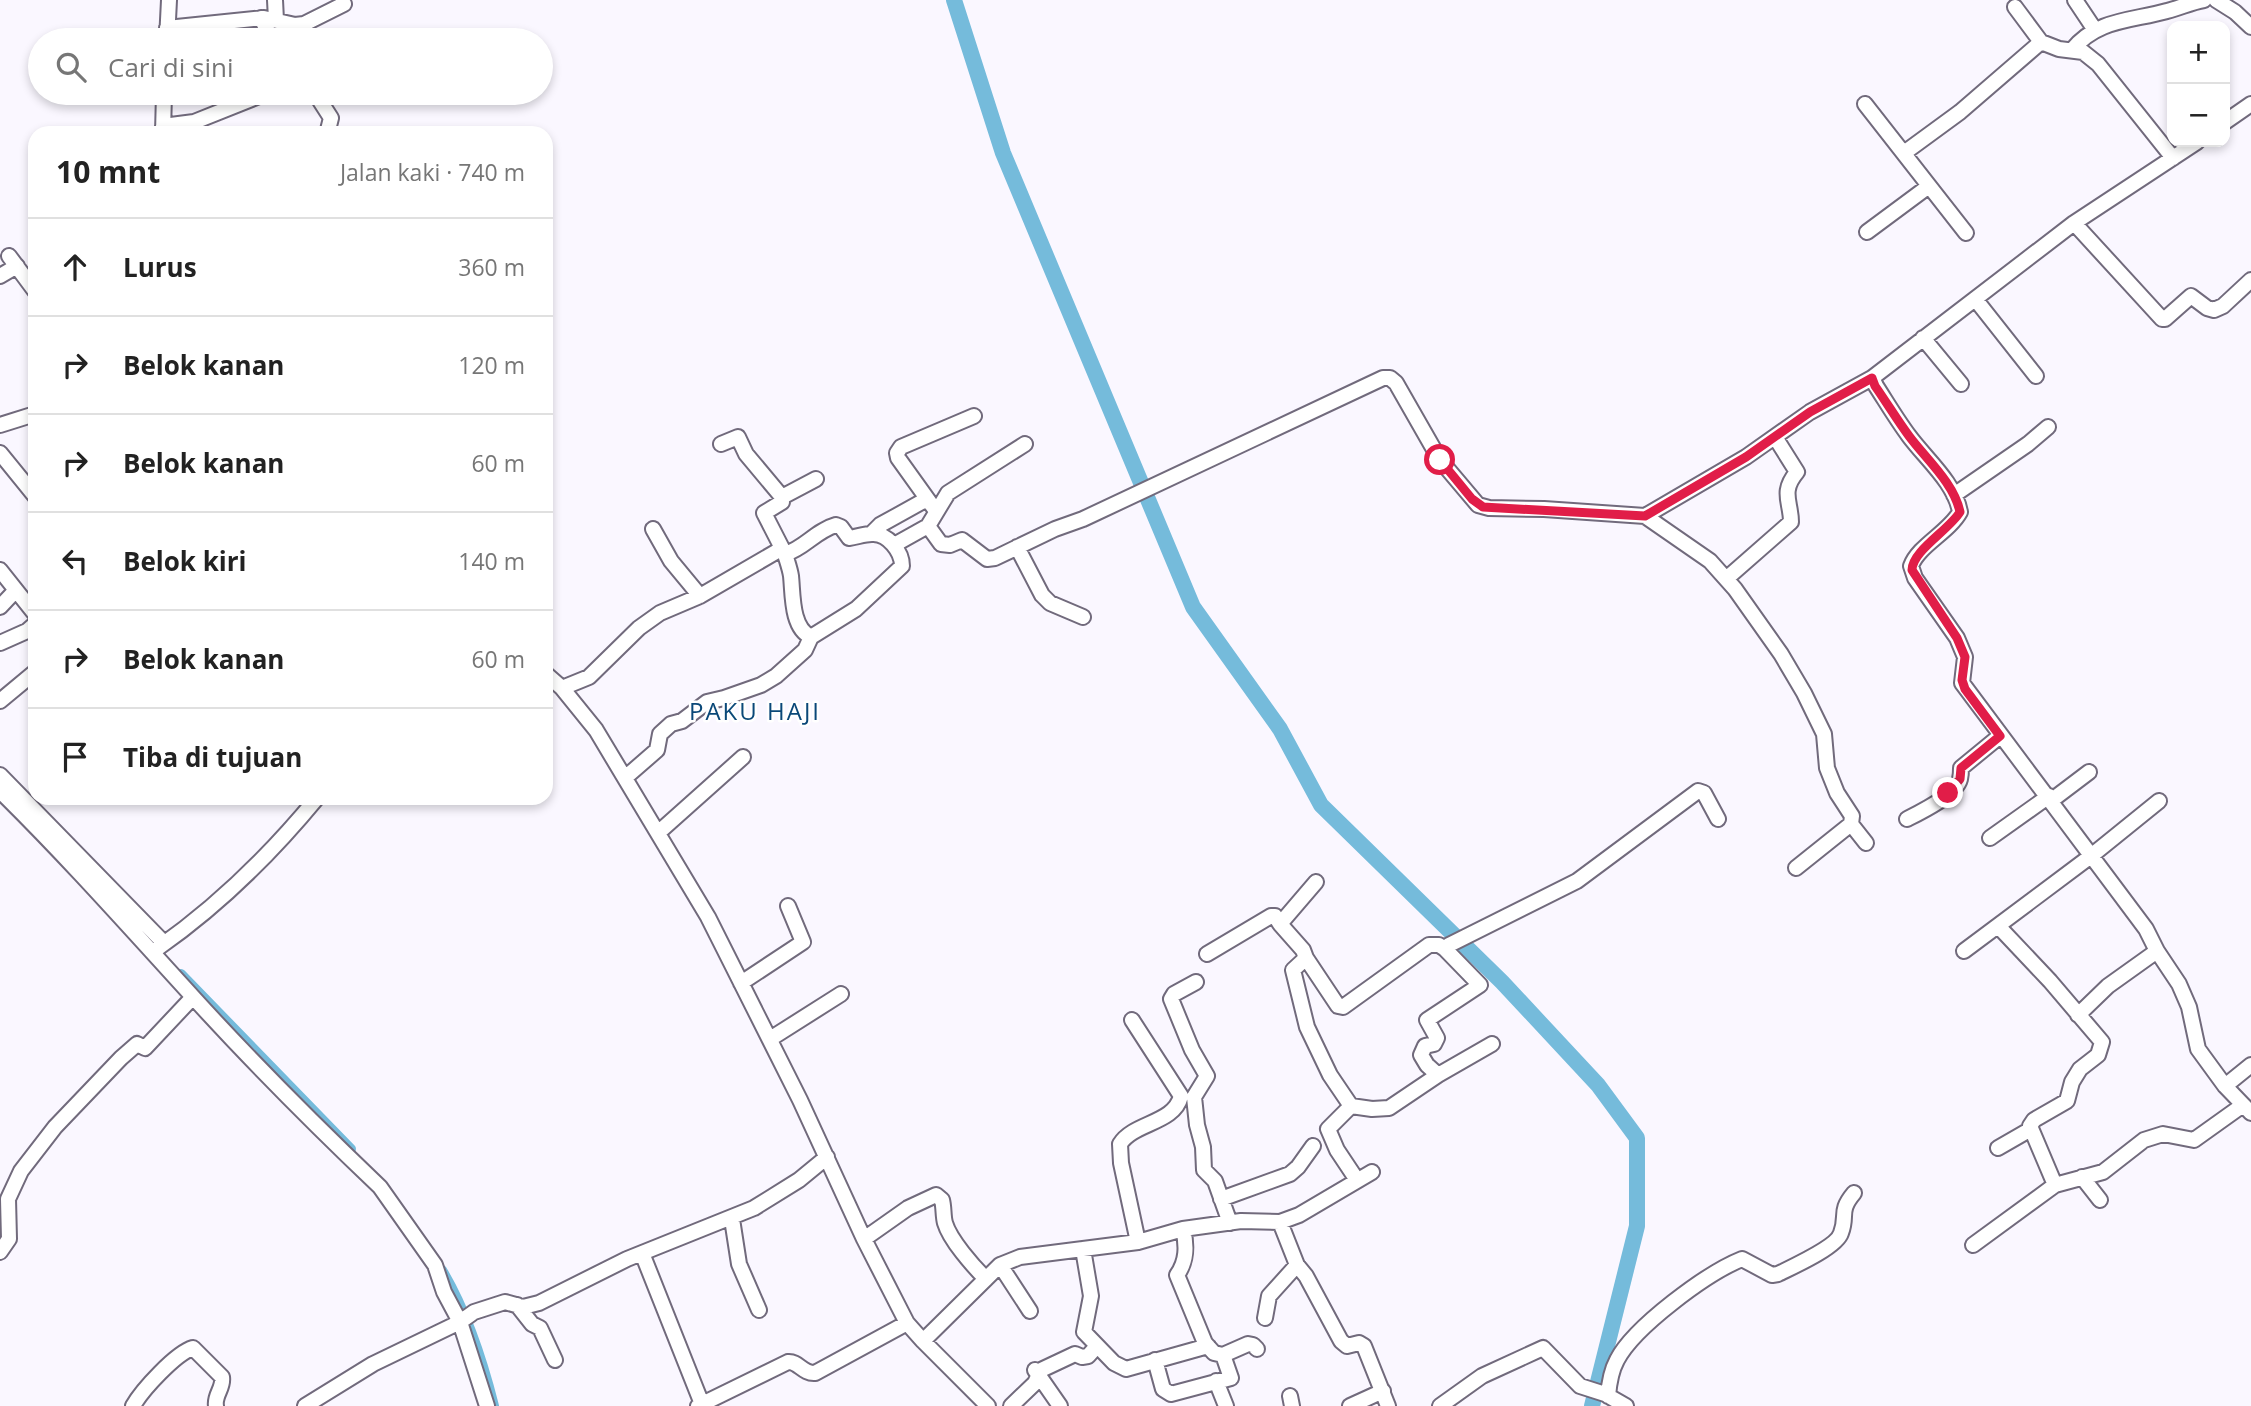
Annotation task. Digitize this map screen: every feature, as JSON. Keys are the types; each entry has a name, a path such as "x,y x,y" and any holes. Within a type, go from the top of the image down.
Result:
{"street":[{"path":"167,28 169,0"},
{"path":"269,28 275,0"},
{"path":"2075,0 2095,30"},
{"path":"2072,50 2081,39 2106,24 2124,22 2204,0"},
{"path":"2216,0 2235,12 2251,27"},
{"path":"208,28 269,19 296,25 304,24 344,4"},
{"path":"2015,7 2041,42 2059,49 2083,52 2098,64 2173,158"},
{"path":"1903,153 1960,112 2041,42"},
{"path":"1866,104 1965,233"},
{"path":"2230,119 2251,104"},
{"path":"163,126 164,105"},
{"path":"178,126 236,105"},
{"path":"323,105 331,118 330,126"},
{"path":"1645,516 1722,472 1810,412 1872,378 2074,223 2190,147"},
{"path":"1867,232 1929,186"},
{"path":"2074,223 2162,319 2191,296 2207,308 2214,310 2223,306 2251,279"},
{"path":"0,276 13,261 28,281"},
{"path":"1976,300 2036,376"},
{"path":"1923,338 1961,384"},
{"path":"1872,378 1908,434 1954,495 1960,512 1954,523 1915,557 1912,570 1957,638 1965,657 1962,680 1965,689 2147,929 2189,1007 2198,1049 2225,1086 2247,1109 2194,1140 2171,1134 2156,1136 2139,1143 2103,1172 2055,1185 1973,1245"},
{"path":"974,416 898,450 898,458 932,505 928,526 941,544 950,545 962,540 987,559 1276,430 1374,380 1390,379 1400,389 1440,460 1478,505 1489,508 1645,516 1710,561 1726,579 1781,654 1824,734 1827,768 1837,793 1852,816 1851,824 1796,868"},
{"path":"0,425 28,416"},
{"path":"1954,495 2048,427"},
{"path":"721,444 738,437 746,454 782,497 782,502 764,513 783,552 797,616 804,633 811,637"},
{"path":"1726,579 1791,523 1787,494 1790,481 1797,472 1775,437"},
{"path":"871,534 880,525 932,505 1025,444"},
{"path":"0,453 28,487"},
{"path":"782,497 816,479"},
{"path":"562,688 589,677 639,628 660,613 700,596 783,552 797,551 816,533 832,526 838,526 849,538 878,534 894,545 902,560 900,568 856,608 811,637 805,650 776,676 761,685 707,702 682,721 671,724 660,734 657,750 626,777"},
{"path":"894,545 928,526"},
{"path":"653,529 671,561 700,596"},
{"path":"1017,547 1042,595 1049,603 1083,617"},
{"path":"0,570 28,605"},
{"path":"0,607 16,590"},
{"path":"0,643 28,630"},
{"path":"0,701 28,679"},
{"path":"553,680 596,730 708,917 907,1323 988,1406"},
{"path":"1907,819 1929,808 1954,788 1960,779 1961,768 2000,736"},
{"path":"659,832 743,757"},
{"path":"1990,838 2089,772"},
{"path":"0,775 159,947 193,997 380,1187 435,1265 444,1292 466,1317 486,1406"},
{"path":"0,791 159,947"},
{"path":"1447,947 1577,881 1698,791 1704,793 1718,819"},
{"path":"1964,951 1999,927 2159,801"},
{"path":"159,947 241,881 276,847 311,805"},
{"path":"1851,824 1866,843"},
{"path":"1280,924 1315,882"},
{"path":"741,983 803,942 788,905"},
{"path":"1207,954 1275,916 1303,950 1338,1006 1343,1007 1430,945 1447,947 1480,985 1427,1020 1437,1038 1434,1044 1425,1046 1421,1055 1438,1075"},
{"path":"1999,927 2102,1042 2098,1055 2080,1069 2070,1087 2067,1101 2034,1120 2031,1129 2055,1185"},
{"path":"2078,1015 2108,986 2157,951"},
{"path":"1306,958 1293,970 1303,1016 1330,1075 1351,1106 1389,1108 1438,1075 1492,1044"},
{"path":"1196,982 1174,994 1171,999 1192,1050 1207,1076 1195,1097 1204,1170 1215,1181 1230,1223"},
{"path":"770,1039 841,994"},
{"path":"0,1252 9,1238 8,1199 35,1150 121,1058 137,1044 145,1048 193,997"},
{"path":"1132,1020 1181,1094 1179,1104"},
{"path":"2225,1086 2251,1065"},
{"path":"1138,1242 1119,1153 1120,1144 1126,1137 1195,1097"},
{"path":"1351,1106 1328,1129 1337,1150 1357,1181"},
{"path":"1998,1148 2031,1129"},
{"path":"1221,1199 1290,1174 1301,1164 1313,1146"},
{"path":"305,1406 373,1364 466,1317 505,1302 528,1307 539,1303 604,1269 732,1219 799,1180 827,1157"},
{"path":"923,1341 1000,1265 1020,1257 1138,1242 1183,1229 1230,1223 1280,1222 1373,1172"},
{"path":"2082,1178 2100,1200"},
{"path":"1607,1395 1614,1366 1623,1349 1689,1289 1725,1266 1742,1259 1772,1275 1778,1275 1833,1244 1843,1231 1843,1211 1854,1193"},
{"path":"864,1239 908,1208 936,1195 942,1200 945,1224 951,1235 965,1256 986,1279"},
{"path":"732,1219 739,1264 759,1310"},
{"path":"1280,1222 1297,1265 1320,1299 1341,1342 1347,1346 1359,1343 1364,1346 1388,1406"},
{"path":"1183,1229 1186,1251 1184,1266 1177,1275 1208,1346 1214,1353 1223,1355 1248,1345 1257,1349"},
{"path":"1083,1250 1091,1296 1083,1330 1114,1363 1126,1369 1208,1346"},
{"path":"642,1253 700,1405 788,1362 794,1363 807,1373 815,1373 907,1323"},
{"path":"1000,1265 1030,1311"},
{"path":"1265,1318 1269,1296 1297,1265"},
{"path":"517,1305 532,1324 540,1328 555,1360"},
{"path":"1036,1371 1075,1354 1088,1356 1097,1346"},
{"path":"133,1406 150,1382 177,1360 181,1353 193,1348 222,1377 223,1383 215,1399 216,1406"},
{"path":"1440,1406 1482,1376 1543,1348 1580,1386 1607,1395 1626,1406"},
{"path":"1155,1360 1163,1389 1171,1394 1231,1378 1223,1355"},
{"path":"1011,1406 1035,1383 1036,1371"},
{"path":"1036,1371 1060,1406"},
{"path":"1216,1381 1226,1406"},
{"path":"1350,1406 1383,1391"}],"waterway":[{"path":"954,0 1003,153 1193,607 1280,729 1321,805 1502,982 1598,1085 1637,1138 1637,1226 1592,1406"},
{"path":"181,974 351,1149"},
{"path":"442,1270 473,1336 494,1406"}],"district":[{"name":"PAKU HAJI","path":"755,712"}],"route":[{"path":"1440,460 1472,499 1483,507 1645,516 1746,457 1810,412 1872,378 1908,434 1947,485 1958,503 1960,512 1954,523 1915,557 1911,566 1915,578 1957,638 1965,657 1962,680 1965,689 2000,736 1963,765 1960,779 1948,793"}]}
